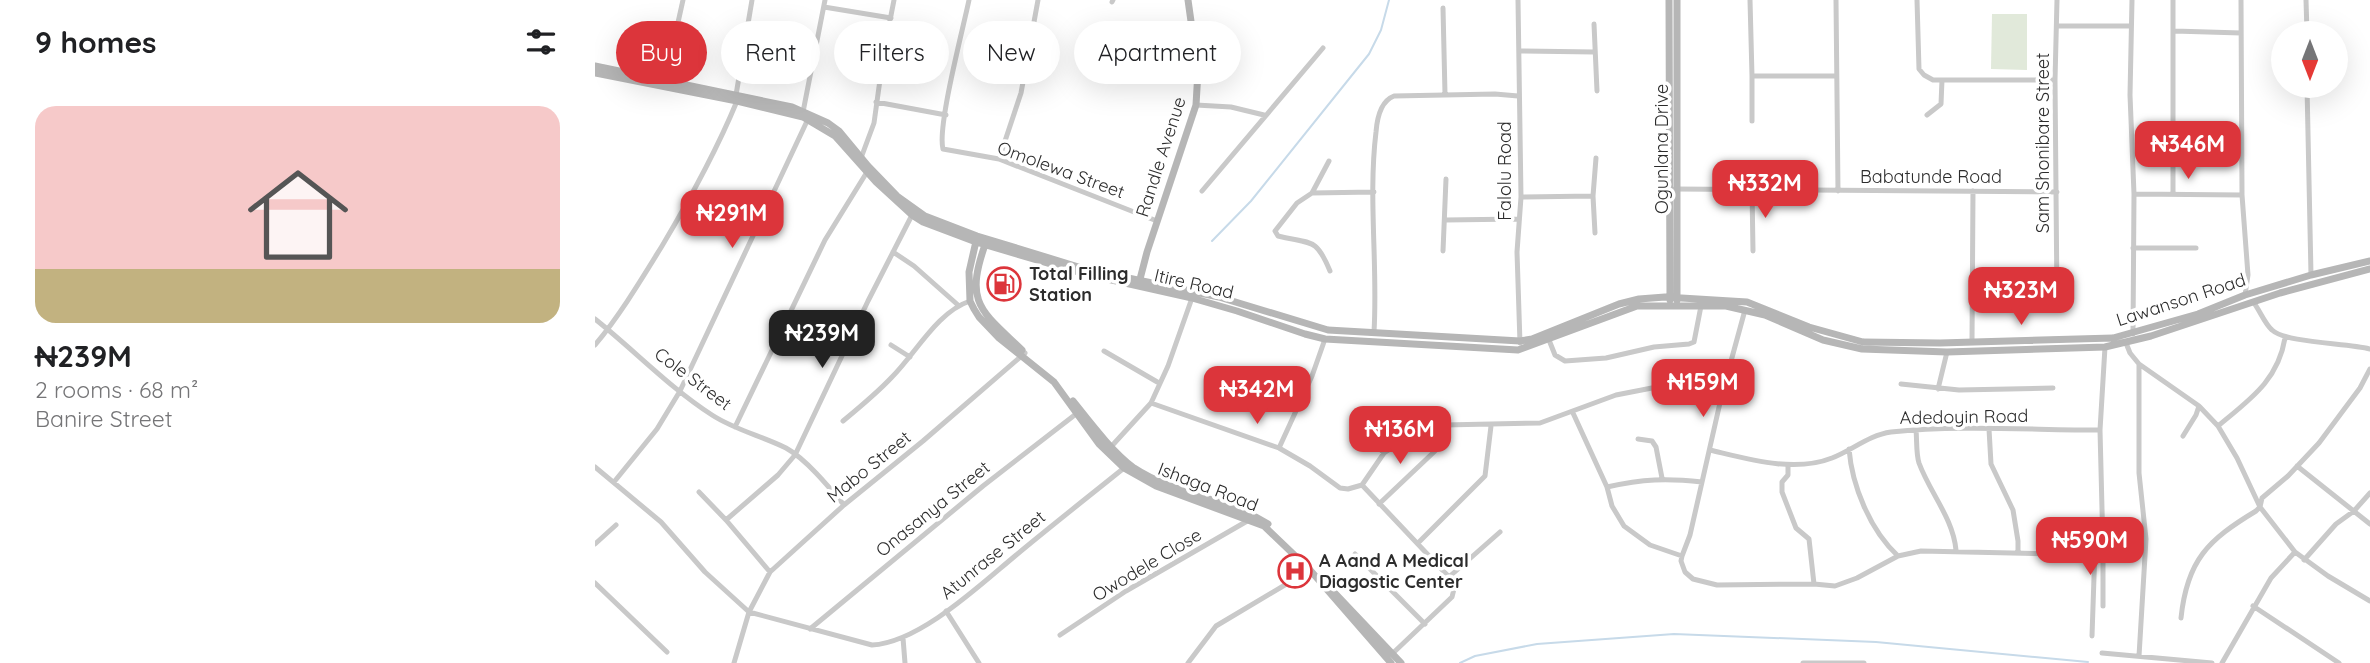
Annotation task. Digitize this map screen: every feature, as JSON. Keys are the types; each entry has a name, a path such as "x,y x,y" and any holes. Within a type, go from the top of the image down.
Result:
{"main road":[{"name":"Randle Avenue","path":"1139,284 1196,105 1198,71 1188,0"},
{"name":"Ogunlana Drive","path":"1669,0 1674,189"},
{"name":"Ogunlana Drive","path":"1674,302 1677,0"},
{"path":"595,66 616,71"},
{"path":"595,73 704,92"},
{"path":"675,84 704,92"},
{"name":"Itire Road","path":"704,92 781,104 839,131 897,196 925,216 977,239"},
{"name":"Itire Road","path":"806,115 845,144 867,172 912,215 923,222 1237,311 1325,339 1393,341 1497,350 1549,340 1627,309 1674,302"},
{"path":"970,301 969,272 977,239"},
{"name":"Ishaga Road","path":"986,242 977,274 977,299 984,313 1054,382 1076,414 1109,448 1133,467 1158,481 1234,508 1266,523 1283,536 1391,659"},
{"name":"Lawanson Road","path":"1674,302 1726,306 1765,315 1823,340 1852,348 2100,339 2133,334 2198,314 2245,295 2370,261"},
{"name":"Lawanson Road","path":"1674,302 1747,302 1809,327 1848,339 1947,352 2105,347 2126,343 2309,284 2370,269"},
{"name":"Itire Road","path":"1139,284 1219,297 1328,330 1520,345 1619,304 1639,299 1674,302"},
{"name":"Ishaga Road","path":"970,301 983,323 1056,379 1124,468 1167,490 1264,526 1310,570 1391,659 1401,663"}],"street":[{"path":"678,21 683,0"},
{"path":"595,345 608,329 690,198 715,152 737,98 752,0"},
{"path":"861,158 869,140 894,0"},
{"path":"876,103 946,115 969,0"},
{"path":"999,159 1021,93 1038,0"},
{"name":"Falolu Road","path":"1518,0 1521,197 1517,252 1520,345"},
{"path":"1750,0 1752,121"},
{"path":"1836,0 1838,191"},
{"path":"1917,0 1919,69 1929,78 2055,80"},
{"name":"Sam Shonibare Street","path":"2056,301 2057,0"},
{"path":"2131,0 2133,334"},
{"path":"2173,0 2173,194"},
{"path":"2241,0 2242,195 2248,275 2245,295"},
{"path":"2306,0 2307,21"},
{"path":"614,482 657,429 680,391 806,115 824,3 891,18"},
{"path":"1443,8 1445,94"},
{"path":"1594,24 1597,91"},
{"path":"2057,26 2130,26"},
{"path":"2174,31 2241,33"},
{"path":"1202,191 1323,48"},
{"path":"1519,51 1594,52"},
{"path":"1752,76 1836,76"},
{"path":"1927,115 1941,104 1942,80"},
{"path":"1374,332 1376,130 1385,102 1394,96 1518,96"},
{"path":"2307,98 2309,252 2312,275"},
{"path":"1196,105 1231,107 1264,115"},
{"name":"Omolewa Street","path":"946,115 942,146 945,150 999,159 1157,222"},
{"path":"1595,233 1593,196 1596,158"},
{"path":"1329,162 1312,193 1297,203 1283,219 1275,234 1311,243 1320,249 1330,271"},
{"path":"735,427 825,240 867,172"},
{"path":"1443,251 1446,179"},
{"name":"Babatunde Road","path":"1674,189 2057,192"},
{"path":"1752,190 1753,251"},
{"path":"1972,342 1973,191"},
{"path":"1312,193 1374,192"},
{"path":"2134,194 2242,195"},
{"path":"1521,197 1593,196"},
{"path":"726,520 778,475 795,455 912,215"},
{"path":"1445,220 1519,219"},
{"path":"2133,248 2196,248"},
{"path":"893,253 914,266 958,305"},
{"path":"1109,448 1151,403 1168,366 1192,298"},
{"path":"843,421 876,395 958,305 970,301"},
{"path":"2254,303 2269,328 2285,338 2370,349"},
{"path":"1549,340 1555,355 1565,361 1606,358 1654,347 1689,344 1694,342 1696,336 1701,306"},
{"path":"1745,310 1722,394 1690,535 1682,556 1682,566 1688,576 1717,585 1835,586 1898,556 1921,551 2018,551 2051,554 2103,548"},
{"name":"Cole Street","path":"595,319 712,415 787,449 844,505"},
{"path":"2218,426 2266,384 2280,361 2285,338"},
{"path":"1279,448 1312,376 1325,339"},
{"path":"2126,343 2139,364 2199,406 2218,426 2237,458 2260,507 2295,552 2370,601"},
{"path":"891,345 910,356"},
{"path":"2103,606 2100,430 2105,347"},
{"path":"1104,351 1159,383"},
{"path":"1938,389 1947,352"},
{"name":"Mabo Street","path":"734,663 749,612 770,572 844,505 1023,354"},
{"path":"2139,364 2140,473 2146,539 2139,656"},
{"path":"2181,618 2183,592 2200,556 2222,534 2260,507 2262,498 2319,443 2360,388 2370,369"},
{"path":"1901,384 1938,389 2053,388"},
{"path":"1151,403 1279,448 1310,466 1332,484 1348,489 1362,485 1384,453 1407,438 1428,429 1458,424 1491,426 1540,423 1616,395 1657,387 1680,387 1722,394"},
{"path":"2183,436 2199,406"},
{"path":"1573,412 1607,487 1612,506 1624,526 1650,545 1682,556"},
{"name":"Onasanya Street","path":"810,629 983,486 1076,414"},
{"path":"1418,543 1485,475 1491,426"},
{"path":"1379,504 1435,451 1428,429"},
{"path":"1989,429 1991,464 2013,510 2018,551"},
{"path":"1916,430 1919,463 1954,534 1956,550"},
{"name":"Adedoyin Road","path":"1710,450 1788,465 1809,464 1832,458 1886,433 1916,430 2100,430"},
{"path":"1369,438 1384,453"},
{"path":"1638,439 1652,441 1656,447 1662,478"},
{"path":"1849,449 1851,472 1861,495 1883,543 1898,556"},
{"path":"1788,465 1788,475 1782,482 1782,492 1796,528 1809,539 1814,584"},
{"path":"2297,466 2370,524"},
{"path":"595,467 661,522 705,572 749,612"},
{"name":"Atunrase Street","path":"749,612 872,645 903,638 973,592 1124,468"},
{"path":"1607,487 1662,478 1702,482"},
{"path":"1362,485 1449,577 1454,589 1452,597 1391,659"},
{"path":"699,492 770,572"},
{"path":"2304,560 2336,524 2354,511 2370,493"},
{"name":"Owodele Close","path":"1060,635 1126,591 1249,520"},
{"path":"595,544 617,525"},
{"path":"1449,577 1500,532"},
{"path":"2092,549 2092,636"},
{"path":"2222,663 2271,578 2295,552"},
{"path":"1355,554 1425,624"},
{"path":"1188,663 1216,626 1310,570"},
{"path":"595,583 667,652"},
{"path":"2253,606 2339,663"},
{"path":"946,611 979,663"},
{"path":"903,638 905,663"},
{"path":"2102,653 2212,663"},
{"path":"1803,663 1864,663"}],"green space":[{"path":"1992,14 2027,14 2027,70 1991,69"}],"waterway":[{"path":"1212,241 1251,201 1369,54 1381,30 1389,0"},
{"path":"1460,663 1475,656 1537,644 1674,634 1876,642 2088,662"}],"place":[{"name":"Total Filling Station","path":"1004,284"},
{"name":"A Aand A Medical Diagostic Center","path":"1295,571"}]}
